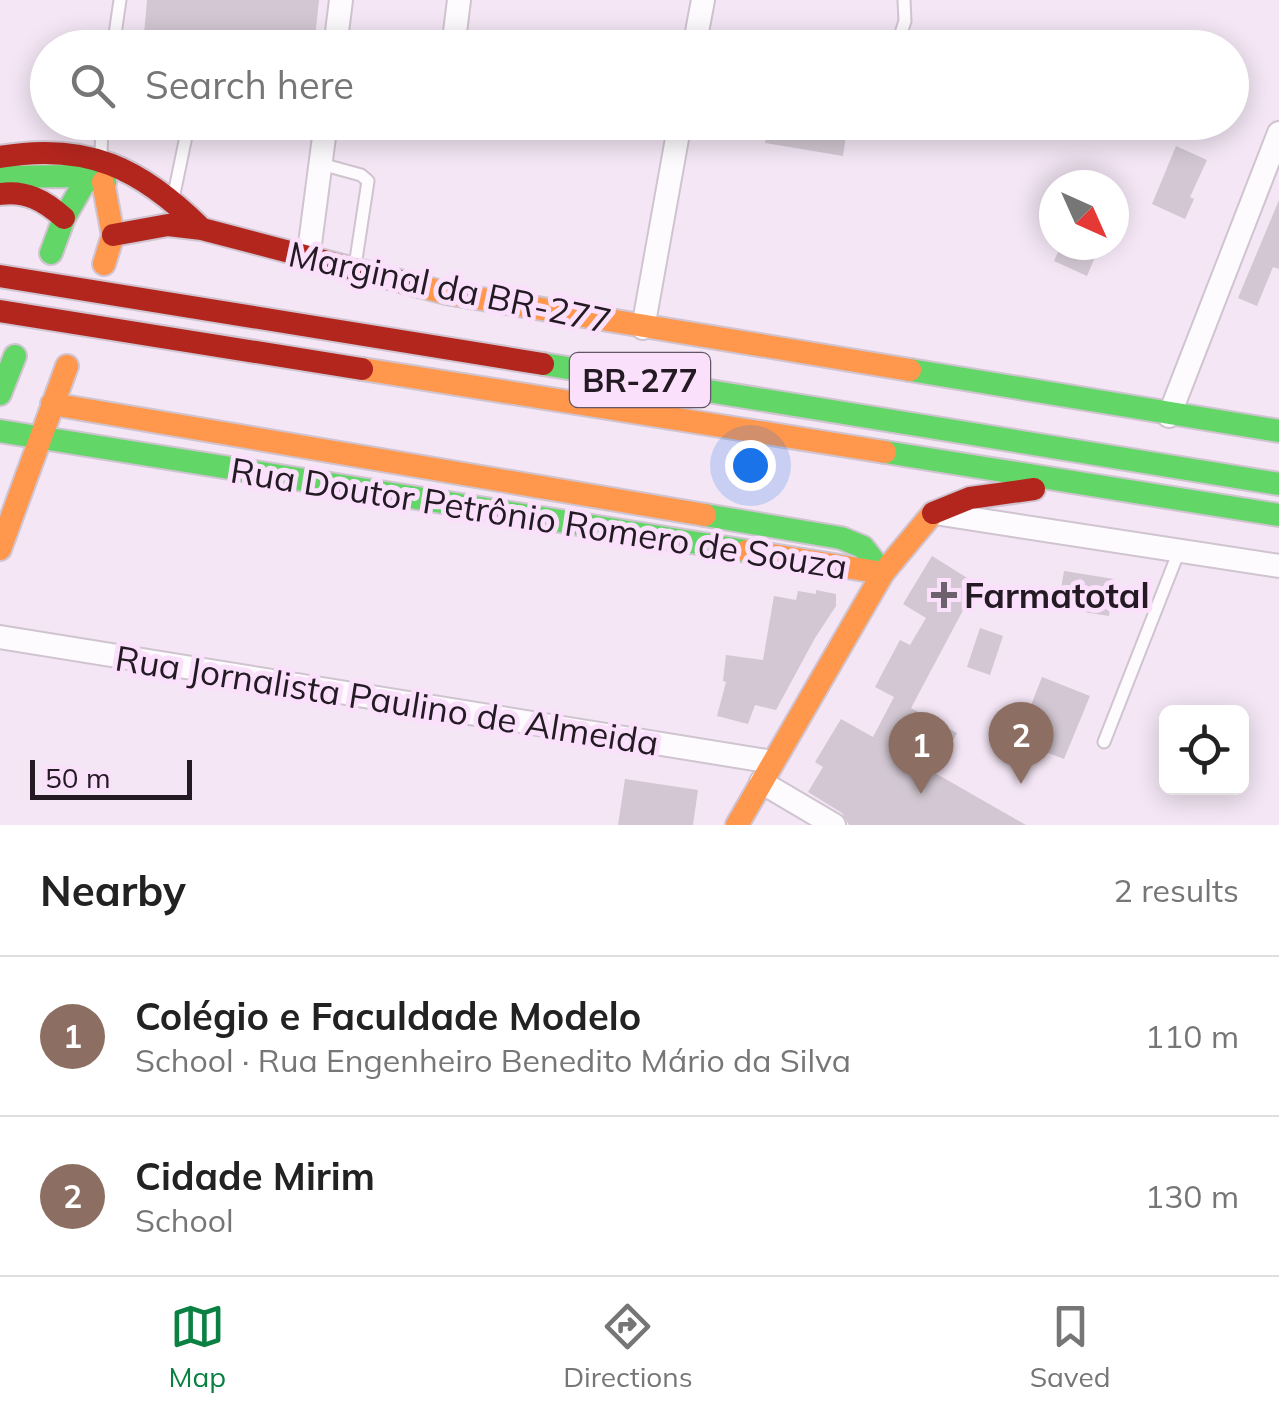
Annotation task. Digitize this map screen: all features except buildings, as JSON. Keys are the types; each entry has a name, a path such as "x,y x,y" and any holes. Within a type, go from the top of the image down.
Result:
{"main road":[{"name":"BR-277","path":"0,157 60,152 202,229"},
{"path":"51,253 64,218 97,173"},
{"path":"97,173 113,235 104,264"},
{"name":"BR-277","path":"0,177 139,175 173,198 202,229"},
{"path":"0,194 31,195 48,202 64,218"},
{"path":"64,218 76,212 96,214 113,235"},
{"name":"BR-277","path":"113,235 168,225 202,229"},
{"name":"Marginal da BR-277","path":"202,229 446,294 1279,432"},
{"name":"BR-277","path":"0,276 1279,484"},
{"name":"BR-277","path":"0,310 1279,514"},
{"path":"0,549 67,366"},
{"name":"Rua Doutor Petrônio Romero de Souza","path":"52,404 841,538 863,547 883,573"},
{"name":"Rua Doutor Petrônio Romero de Souza","path":"0,431 883,573"},
{"path":"736,825 883,573 932,513 952,502 977,496 1094,485"}],"street":[{"path":"337,30 340,0"},
{"path":"455,30 459,0"},
{"path":"697,30 702,0"},
{"path":"1169,416 1279,133"},
{"path":"308,259 324,140"},
{"path":"643,328 677,140"},
{"path":"932,513 1279,566"},
{"name":"Rua Jornalista Paulino de Almeida","path":"0,637 767,772"},
{"path":"767,772 834,825"}],"lane":[{"path":"116,30 120,0"},
{"path":"901,30 904,0"},
{"path":"97,173 100,140"},
{"path":"173,198 184,140"},
{"path":"321,164 361,175 368,181 354,270"},
{"path":"1104,742 1179,551"}],"traffic: fast":[{"path":"4,177 71,176 105,182"},
{"path":"51,253 64,218 87,178"},
{"path":"0,394 15,356"},
{"path":"543,364 1279,484"},
{"path":"910,370 1279,431"},
{"path":"0,431 747,551"},
{"path":"885,452 1279,515"},
{"path":"705,515 841,538 863,547 883,573"}],"traffic: slow":[{"path":"103,182 113,235 104,264"},
{"path":"415,285 910,370"},
{"path":"0,549 67,366"},
{"path":"362,369 885,452"},
{"path":"52,404 705,515"},
{"path":"737,825 883,573 933,513"},
{"path":"747,551 883,573"}],"traffic: jam":[{"path":"0,157 60,153 111,164 157,190 202,229"},
{"path":"0,194 35,198 64,218"},
{"path":"113,235 168,225 202,229 415,285"},
{"path":"0,276 543,364"},
{"path":"0,311 362,369"},
{"path":"933,513 970,498 1034,489"}],"place":[{"name":"Farmatotal","path":"944,595"},
{"name":"Cidade Mirim","path":"1021,784"},
{"name":"Colégio e Faculdade Modelo","path":"921,794"}]}
